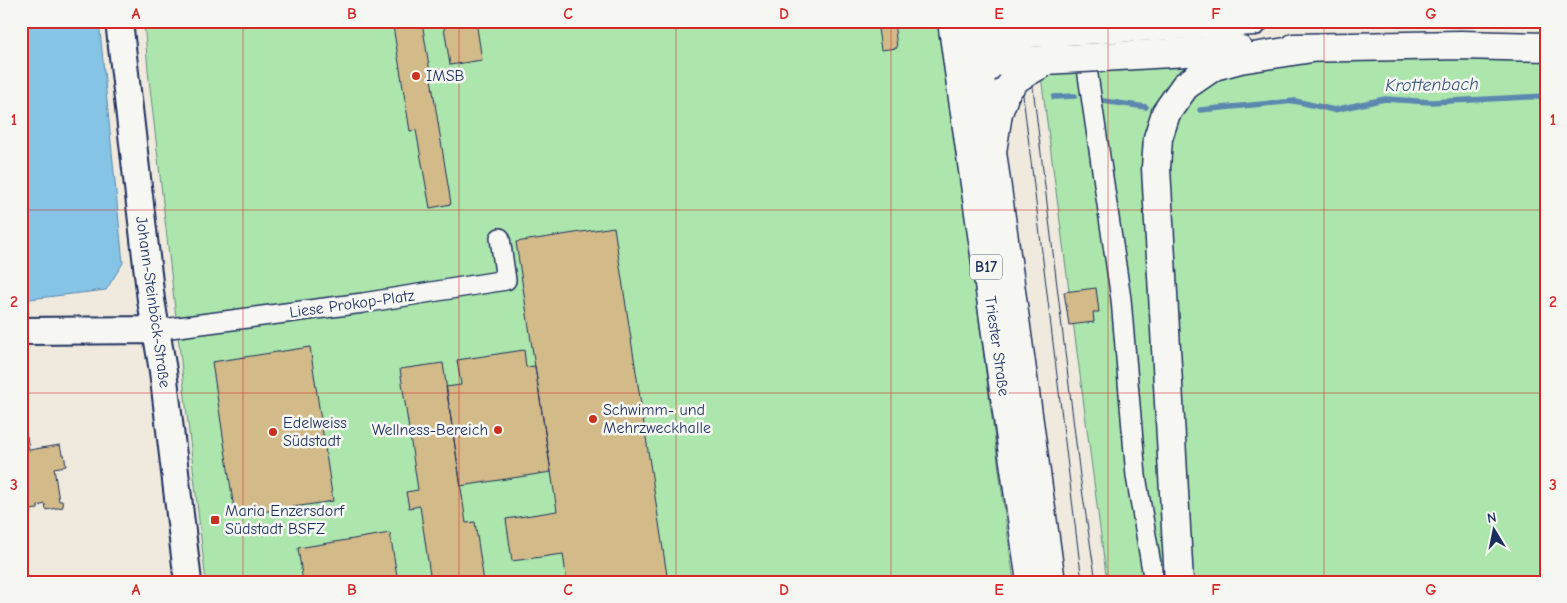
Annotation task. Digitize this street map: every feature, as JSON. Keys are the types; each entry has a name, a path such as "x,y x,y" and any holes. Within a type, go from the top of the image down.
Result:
{"main road":[{"name":"Triester Straße","path":"952,21 1031,582"},
{"path":"955,52 998,40 1090,25 1254,21"},
{"name":"Triester Straße","path":"998,40 992,152 1051,582"},
{"path":"998,40 1047,60"},
{"path":"992,152 998,113 1006,91 1017,78 1034,66 1047,60 1238,49 1461,45 1546,47"},
{"path":"1179,582 1156,168 1158,138 1166,113 1185,86 1214,66 1240,59 1312,48"}],"street":[{"name":"Johann-Steinböck-Straße","path":"119,21 155,330 163,371 188,582"},
{"path":"1090,25 1121,299 1136,476 1154,582"},
{"name":"Liese Prokop-Platz","path":"155,330 363,303 506,280 500,238"},
{"path":"21,331 155,330"}],"green space":[{"path":"144,21 939,21 1014,582 206,582"},
{"path":"1388,58 1546,59 1546,582 1107,582 1041,76 1055,72 1195,62"}],"water":[{"path":"21,21 99,21 123,263 106,290 21,300"}],"building":[{"path":"443,21 476,21 482,60 450,65"},
{"path":"877,21 894,21 897,48 881,50"},
{"name":"IMSB","path":"422,22 451,204 430,208 416,130 410,131 393,26"},
{"name":"Schwimm- und Mehrzweckhalle","path":"614,227 668,582 567,582 563,554 512,561 506,519 557,511 516,242"},
{"path":"1096,288 1099,312 1093,312 1094,322 1069,325 1064,292"},
{"name":"Edelweiss Südstadt","path":"310,347 333,501 235,516 212,362"},
{"name":"Wellness-Bereich","path":"524,350 526,367 535,366 551,472 461,486 446,387 461,385 457,360"},
{"path":"443,363 466,523 475,522 484,582 431,582 420,506 409,508 406,492 418,490 400,369"},
{"path":"21,427 23,437 27,436 29,450 60,445 66,466 54,468 59,501 62,501 63,507 46,510 45,504 38,506 38,509 23,511 24,516 21,516"},
{"path":"390,533 398,582 303,582 298,548"}],"waterway":[{"name":"Krottenbach","path":"1054,97 1075,96"},
{"name":"Krottenbach","path":"1200,110 1295,101 1334,110 1385,99 1431,102 1546,96"},
{"name":"Krottenbach","path":"1103,101 1146,107"}],"tram line":[{"path":"1014,21 1082,582"},
{"path":"1025,21 1080,476 1096,582"}],"place":[{"name":"IMSB","path":"416,76"},
{"name":"Schwimm- und Mehrzweckhalle","path":"593,419"},
{"name":"Wellness-Bereich","path":"498,430"},
{"name":"Edelweiss Südstadt","path":"273,432"},
{"name":"Maria Enzersdorf Südstadt BSFZ","path":"215,520"}]}
